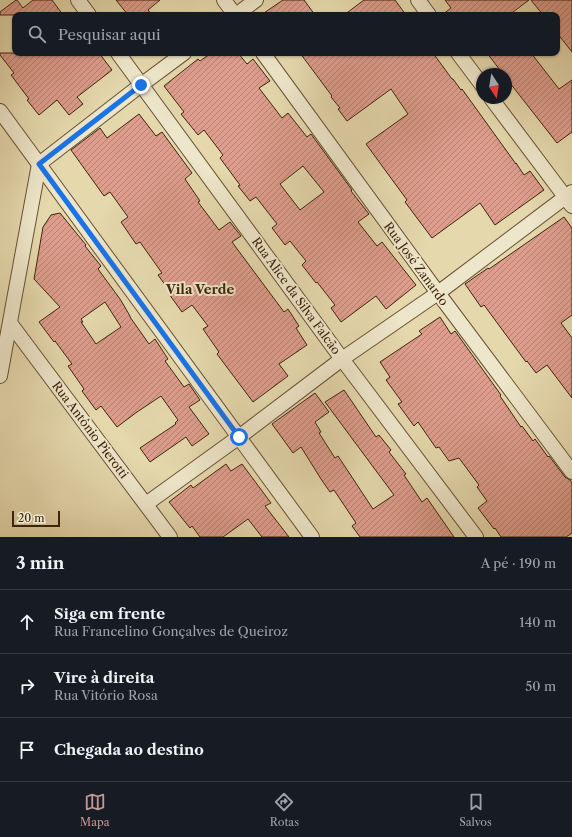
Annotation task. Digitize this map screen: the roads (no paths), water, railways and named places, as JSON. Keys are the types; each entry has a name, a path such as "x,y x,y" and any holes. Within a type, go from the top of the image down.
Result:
{"street":[{"path":"78,0 88,12"},
{"path":"224,0 234,12"},
{"path":"240,12 256,0"},
{"path":"418,0 427,12"},
{"name":"Rua Alice da Silva Falcão","path":"120,56 342,359 476,537"},
{"path":"0,372 39,164 180,56"},
{"name":"Rua José Zanardo","path":"265,56 438,293 572,472"},
{"path":"460,56 476,77"},
{"path":"146,504 239,437 342,359 438,293 570,198 496,104"},
{"path":"0,111 312,537"},
{"name":"Rua Antônio Pierotti","path":"10,323 170,537"}],"district":[{"name":"Vila Verde","path":"200,289"}]}
